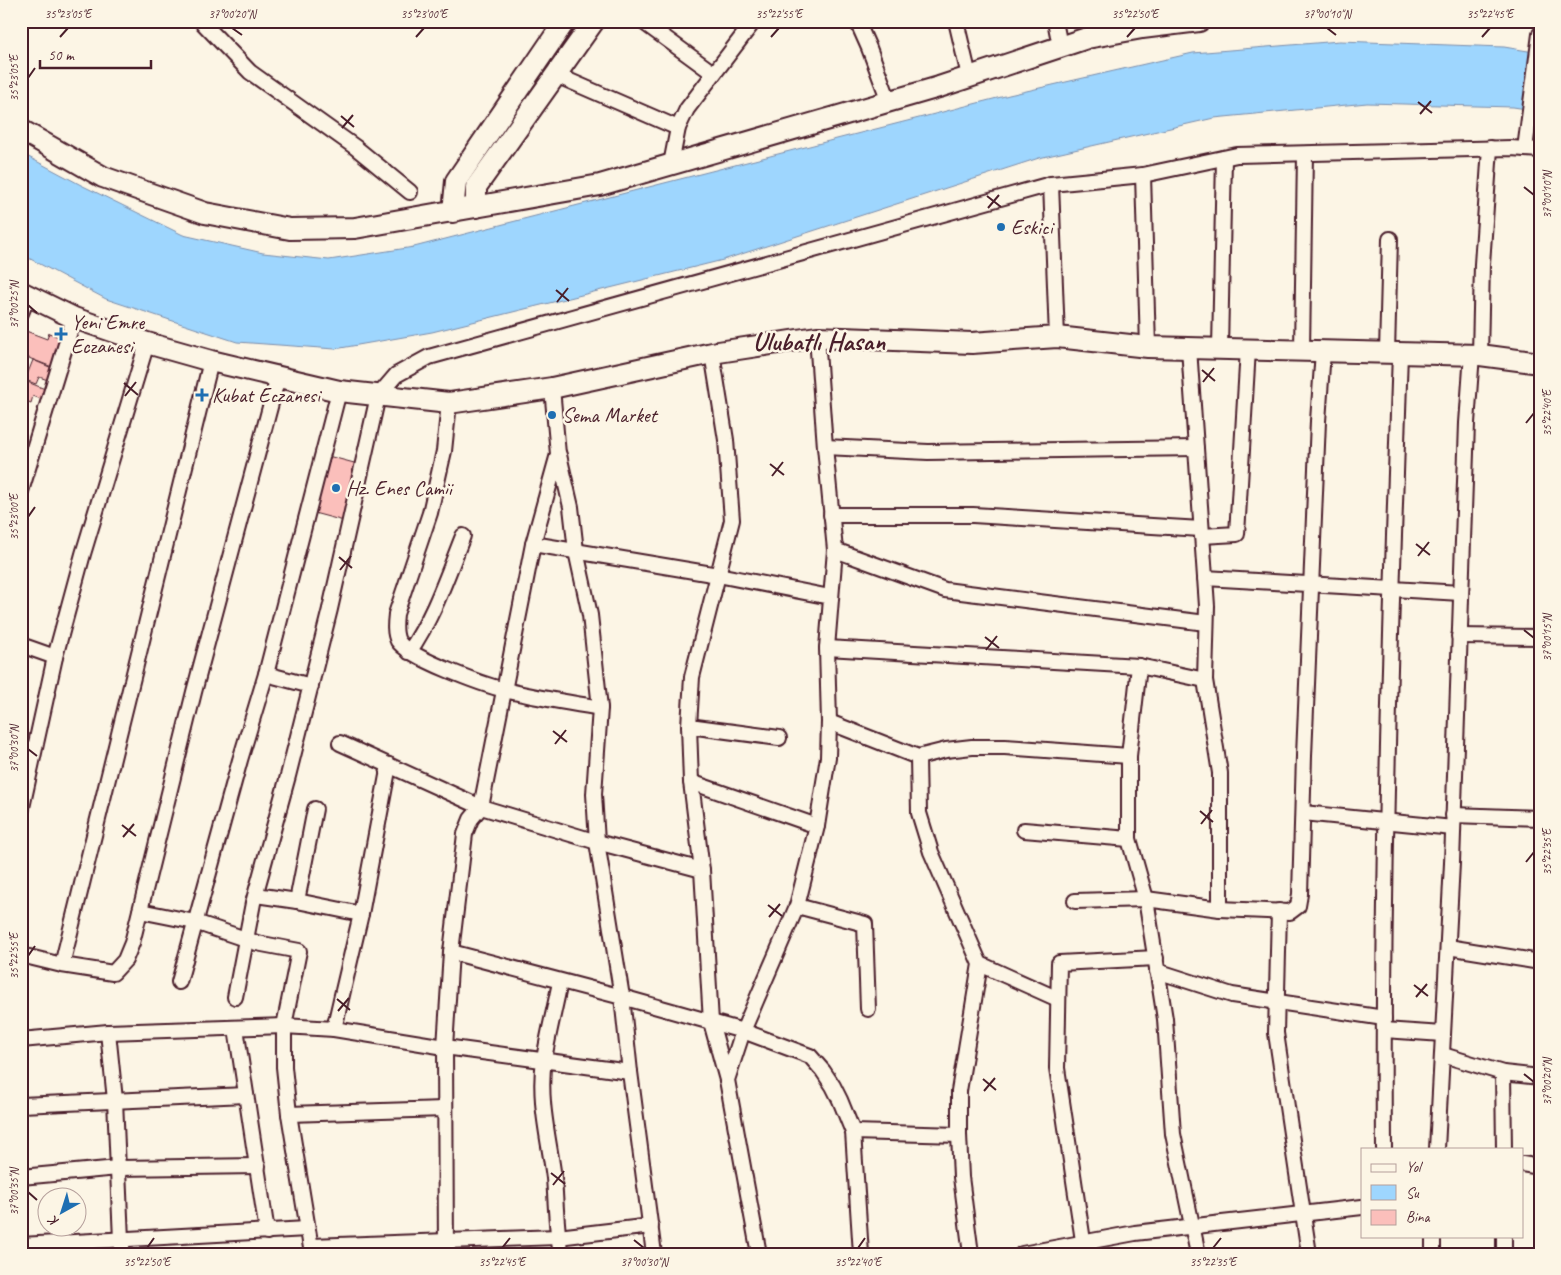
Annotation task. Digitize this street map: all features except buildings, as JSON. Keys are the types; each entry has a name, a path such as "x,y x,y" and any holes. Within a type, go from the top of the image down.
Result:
{"main road":[{"path":"453,212 456,181 565,21"},
{"path":"476,207 476,187 594,21"},
{"path":"21,130 103,177 205,213 290,229 355,228 600,185 889,101 1087,38 1150,24 1199,21"},
{"path":"24,300 147,343 278,377 339,391 449,402 552,388 712,353 817,337 972,343 1057,337 1148,347 1476,354 1540,363"}],"street":[{"path":"201,21 250,72 355,147 410,192"},
{"path":"642,21 713,73"},
{"path":"671,164 678,128 687,109 754,21"},
{"path":"857,21 889,101"},
{"path":"956,21 969,76"},
{"path":"1055,21 1060,46"},
{"path":"1525,149 1540,34"},
{"path":"556,75 678,128"},
{"path":"1437,1148 1448,947 1467,423 1476,354 1490,148"},
{"path":"235,997 256,895 333,600 378,396 396,375 429,357 1051,184 1143,175 1237,156 1490,148 1540,150"},
{"path":"1302,350 1305,154"},
{"path":"1220,348 1224,158"},
{"path":"1143,175 1148,347"},
{"path":"1051,184 1057,337"},
{"path":"1384,1148 1384,1024 1392,589 1394,352 1390,239"},
{"path":"21,491 74,318"},
{"path":"726,1080 743,1031 797,906 817,826 828,757 827,648 835,550 817,337"},
{"path":"21,812 55,657 83,554 147,343"},
{"path":"1189,348 1205,578 1205,680 1220,773 1220,909"},
{"path":"831,515 973,515 1237,534 1248,349"},
{"path":"1075,901 1146,899 1220,909 1290,912 1298,906 1300,894 1318,420 1324,351"},
{"path":"712,353 726,440 732,520 692,677 689,726 691,782 702,870 711,1022 726,1080 759,1254"},
{"path":"62,965 210,360"},
{"path":"21,955 62,965 113,974 126,960 132,943 194,692 278,377"},
{"path":"552,388 558,454 571,507 576,551 590,615 600,708 594,794 597,842 622,997 654,1254"},
{"path":"179,982 266,674 339,391"},
{"path":"449,402 444,451 430,513 396,614 394,628 398,640 409,652 436,666 504,690 600,708"},
{"path":"825,447 928,452 1196,448"},
{"path":"446,1248 445,1047 451,952 465,834 471,819 481,807 533,544 558,454"},
{"path":"409,652 423,632 436,605 463,536"},
{"path":"533,544 830,597"},
{"path":"835,550 945,590 1206,623"},
{"path":"1205,578 1461,593"},
{"path":"1459,636 1540,637"},
{"path":"21,645 55,657"},
{"path":"827,648 1139,666 1205,680"},
{"path":"1139,666 1129,756 1129,839 1146,899 1165,1019 1174,1134 1198,1254"},
{"path":"266,674 311,686"},
{"path":"829,722 918,757 946,750 972,747 1005,747 1129,756"},
{"path":"689,726 778,738"},
{"path":"340,743 481,807 597,842 702,870"},
{"path":"918,757 919,813 931,852 980,964 959,1091 961,1177 971,1254"},
{"path":"334,1029 361,914 389,766"},
{"path":"691,782 817,826"},
{"path":"297,901 315,809"},
{"path":"1303,813 1387,823 1540,818"},
{"path":"1024,830 1129,839"},
{"path":"256,895 361,914"},
{"path":"797,906 865,924 868,1009"},
{"path":"140,911 195,922 246,939 299,951 284,1026 284,1067 289,1114 306,1229 311,1250 446,1248 651,1226"},
{"path":"1279,911 1276,1033 1309,1254"},
{"path":"1448,947 1540,962"},
{"path":"451,952 743,1031 810,1056 833,1086 853,1132 861,1254"},
{"path":"1084,1248 1057,1068 1059,963 1156,964 1232,995 1443,1034"},
{"path":"980,964 1058,999"},
{"path":"560,982 544,1061 543,1092 546,1138 554,1177 561,1254"},
{"path":"21,1040 108,1032 284,1026 334,1029 445,1047 630,1072"},
{"path":"236,1028 267,1232"},
{"path":"108,1032 115,1100 122,1247"},
{"path":"1443,1056 1503,1073 1540,1077"},
{"path":"1503,1073 1504,1148"},
{"path":"21,1105 246,1095"},
{"path":"289,1114 444,1109"},
{"path":"853,1132 959,1135"},
{"path":"1524,1164 1540,1168"},
{"path":"21,1177 118,1168 258,1166"},
{"path":"1022,1254 1084,1248 1135,1233 1361,1206"},
{"path":"21,1245 68,1248 122,1247 306,1229"},
{"path":"1433,1238 1433,1254"},
{"path":"1504,1238 1504,1254"}],"water":[{"path":"1340,41 1504,47 1540,53 1540,111 1513,107 1367,103 1214,118 1039,158 723,260 432,332 335,349 237,342 106,299 21,254 21,153 183,235 263,253 329,260 414,247 1009,95 1193,53"}],"place":[{"name":"Eskici","path":"1001,227"},
{"name":"Yeni Emre Eczanesi","path":"61,334"},
{"name":"Kubat Eczanesi","path":"202,395"},
{"name":"Sema Market","path":"552,415"},
{"name":"Hz. Enes Camii","path":"336,488"}],"district":[{"name":"Ulubatlı Hasan","path":"819,341"}]}
